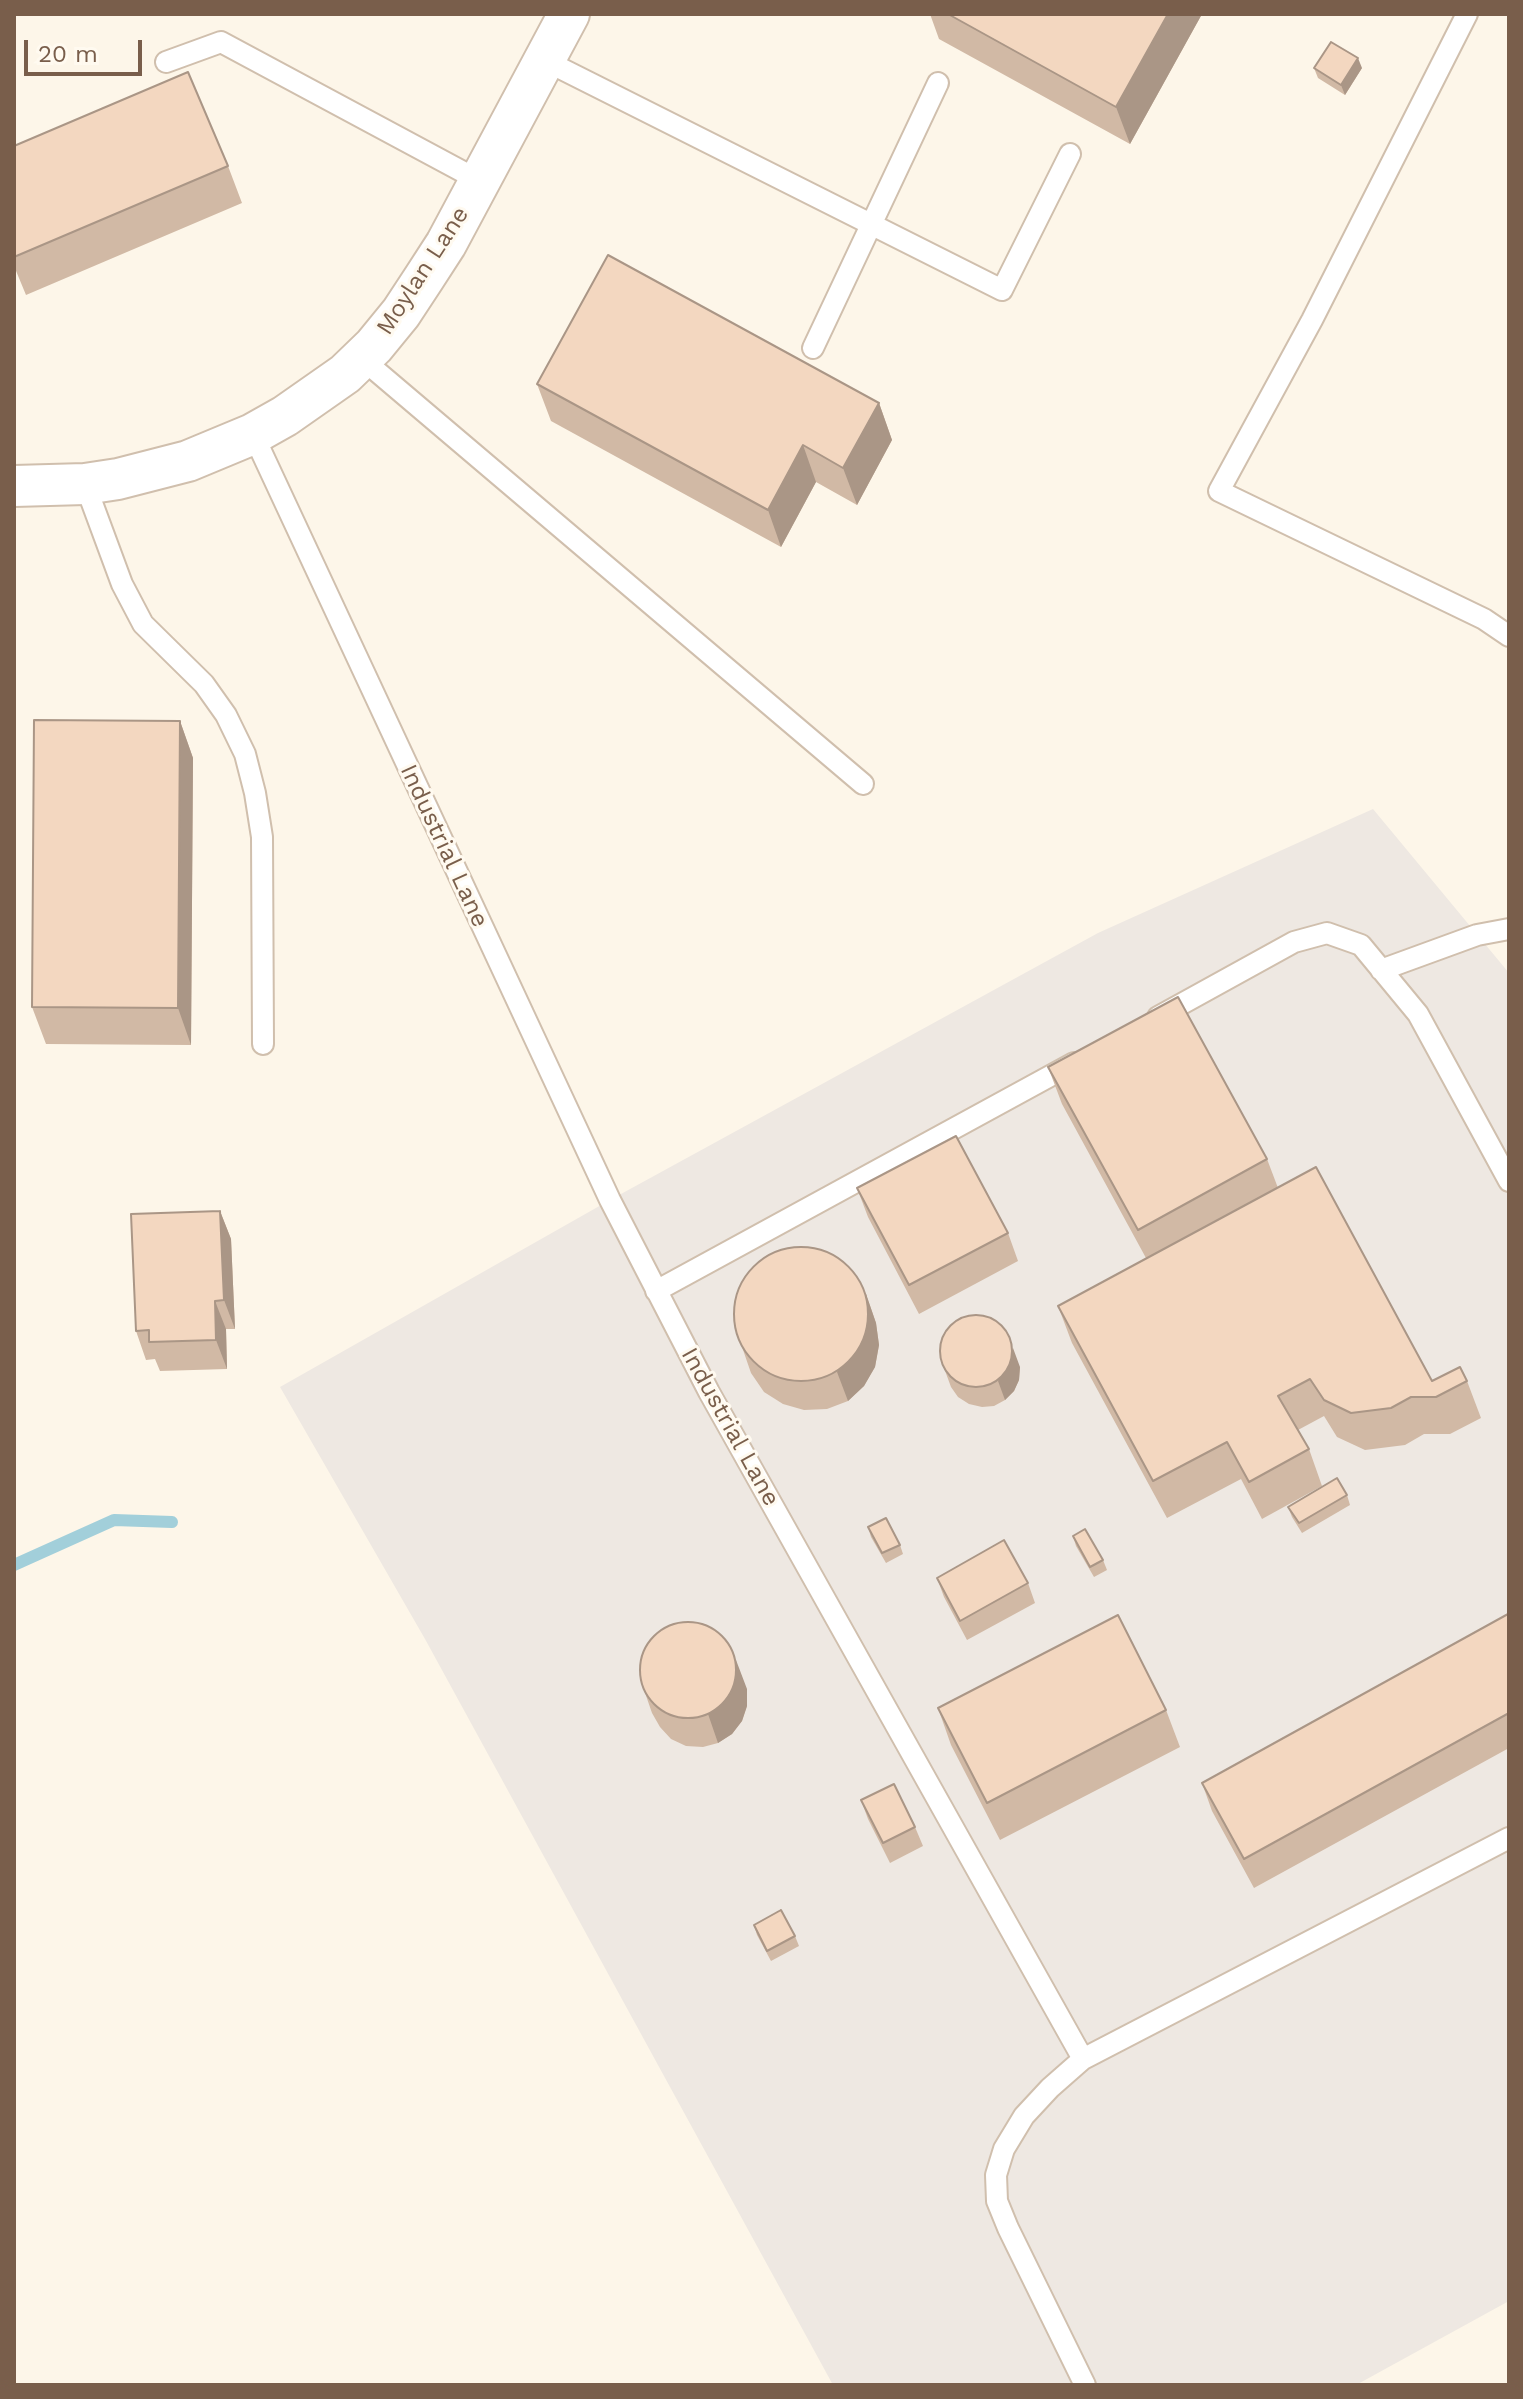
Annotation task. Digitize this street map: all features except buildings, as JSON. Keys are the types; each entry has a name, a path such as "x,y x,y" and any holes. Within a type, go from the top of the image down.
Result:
{"street":[{"name":"Moylan Lane","path":"14,486 85,484 188,461 253,434 315,397 361,358 417,290 446,244 569,14"}],"lane":[{"path":"1467,14 1312,320 1219,491 1484,619 1509,636"},
{"path":"166,62 221,42 480,181"},
{"path":"544,60 1002,290 1070,154"},
{"path":"813,348 938,83"},
{"path":"361,358 863,784"},
{"name":"Industrial Lane","path":"253,434 596,1172 656,1291 709,1392 1083,2059"},
{"path":"85,484 122,584 143,624 204,684 226,715 245,754 262,837 263,1044"},
{"path":"1381,970 1477,935 1509,929"},
{"path":"1142,1026 1294,942 1327,933 1361,945 1418,1014 1509,1181"},
{"path":"656,1291 1086,1056"},
{"path":"1085,2385 997,2201 996,2175 1004,2149 1024,2116 1083,2059 1509,1838"}],"shaded area":[{"path":"1373,809 1509,973 1509,2301 1356,2385 833,2385 425,1639 280,1387 610,1200 1098,933"}],"waterway":[{"path":"14,1565 114,1520 172,1522"}]}
